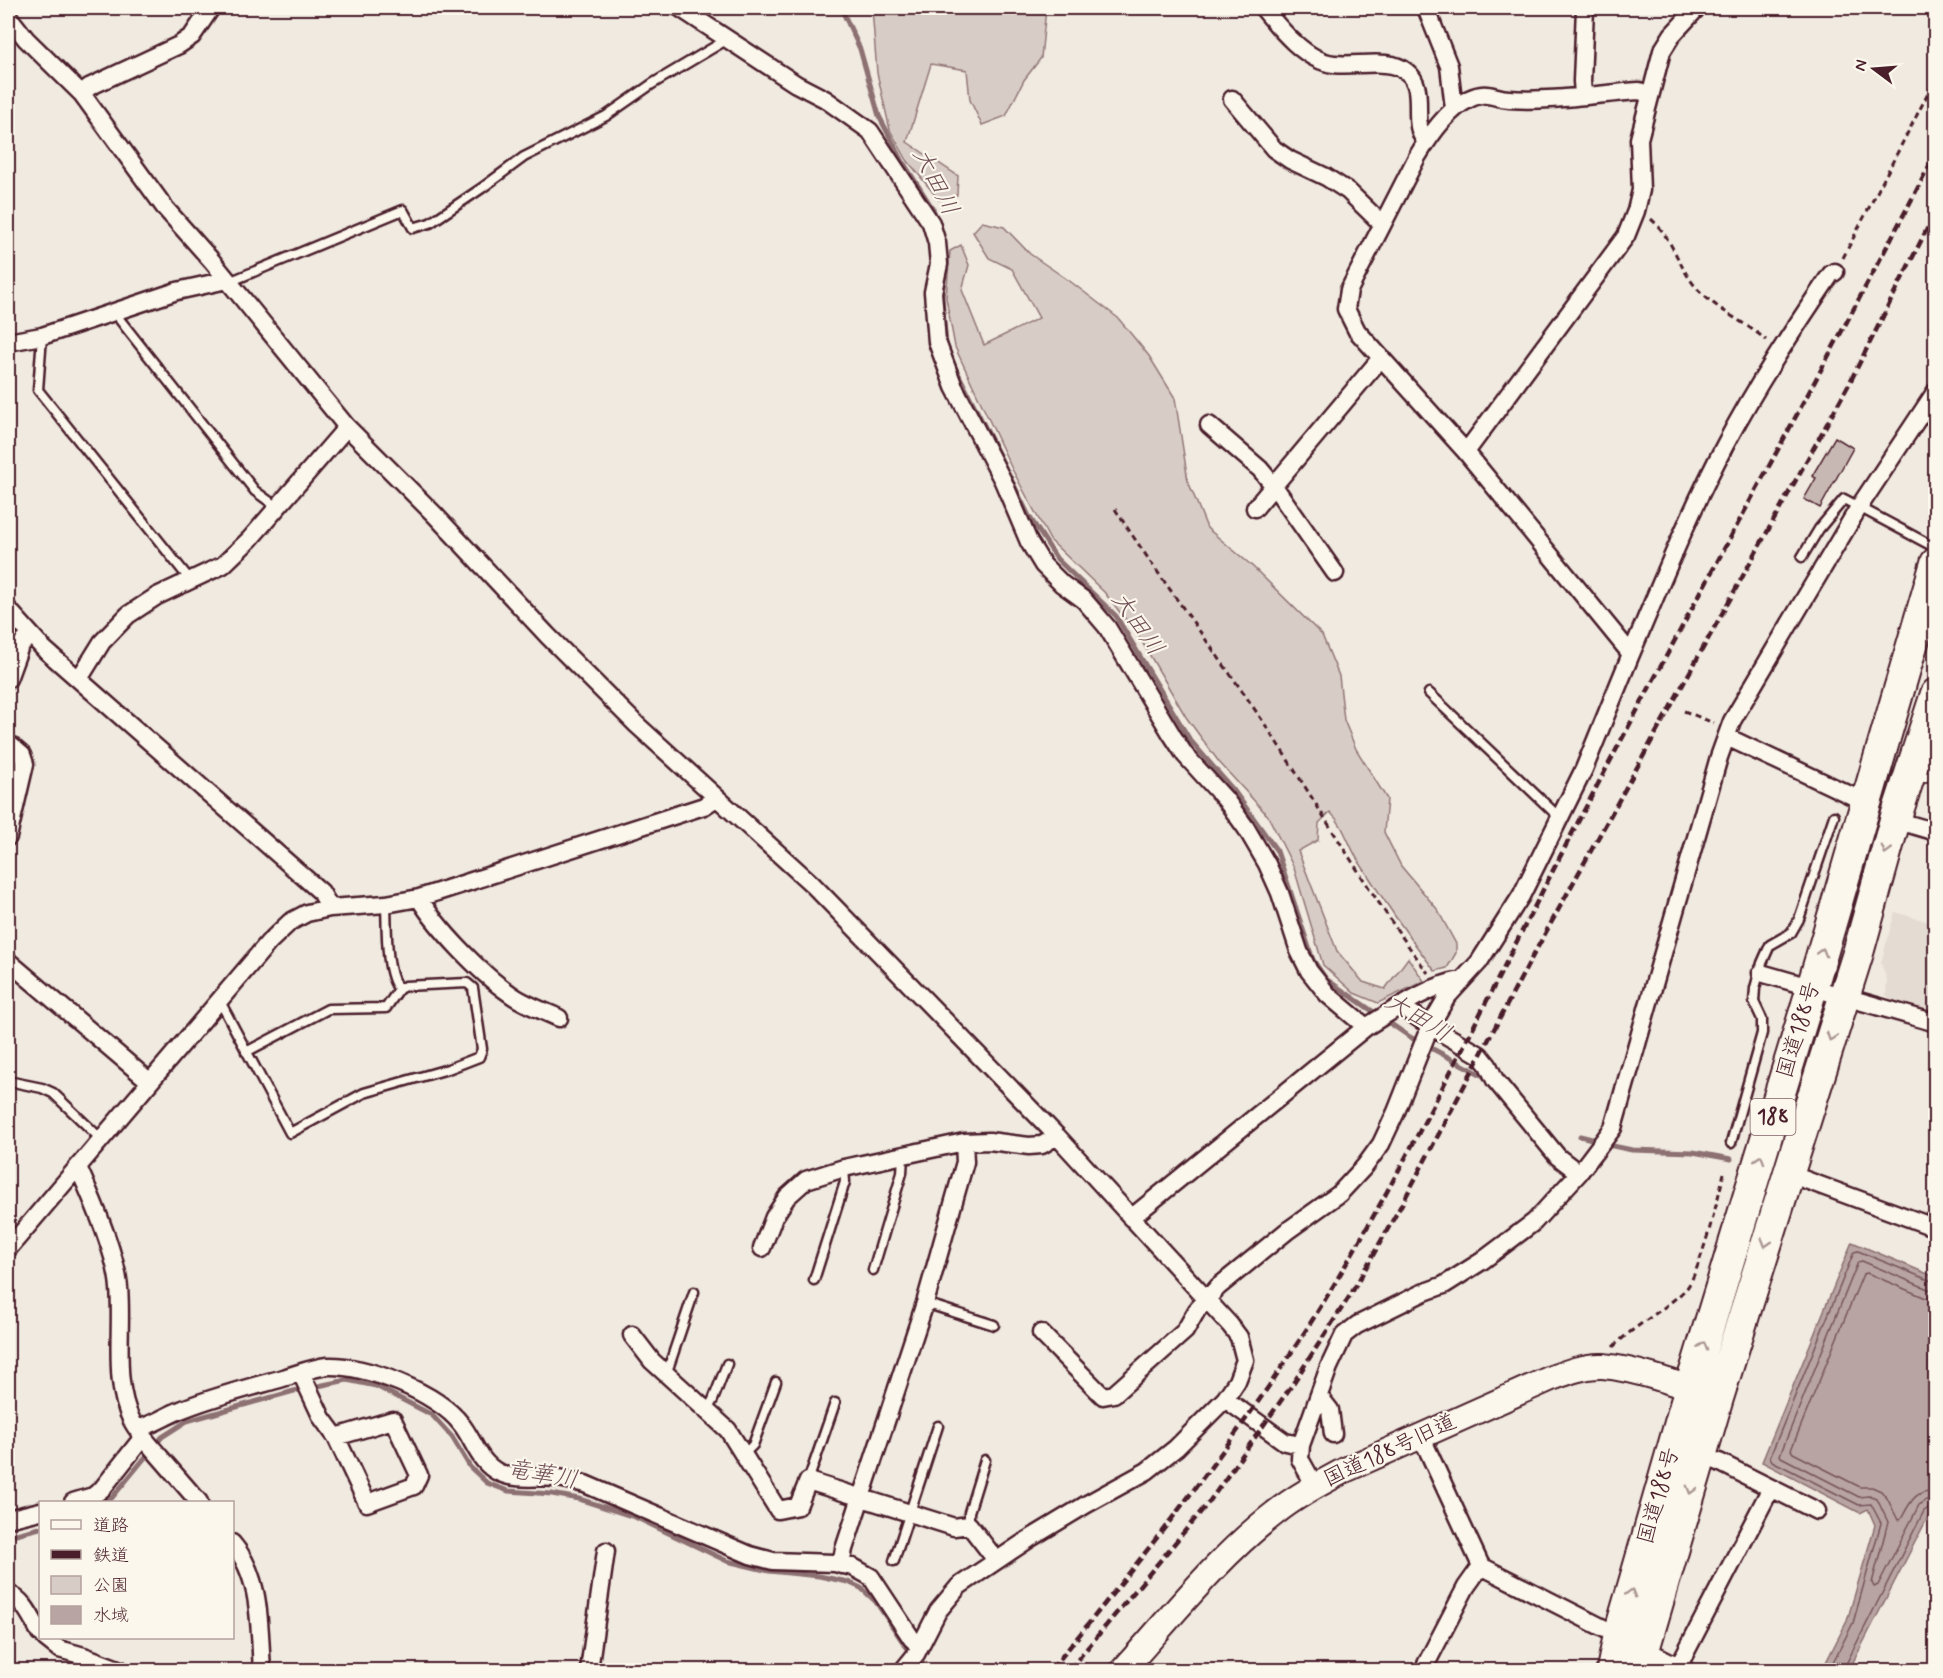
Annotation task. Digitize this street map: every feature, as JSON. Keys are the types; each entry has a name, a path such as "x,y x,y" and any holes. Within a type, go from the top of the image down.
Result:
{"highway":[{"name":"国道188号","path":"1641,1661 1701,1456 1704,1393 1812,988 1935,563"},
{"name":"国道188号","path":"1612,1671 1619,1635 1704,1393 1787,1173 1844,997 1894,820 1935,694"}],"street":[{"path":"82,94 90,87 179,45 192,36 211,8"},
{"path":"680,8 796,84 825,99 870,131 931,223 937,243 939,264 933,292 937,342 954,387 1003,481 1029,542 1042,565 1084,600 1107,627 1185,755 1226,799 1262,855 1280,893 1299,951 1309,971 1328,995 1376,1021"},
{"path":"1263,8 1289,38 1318,59 1333,64 1380,63 1406,70 1414,79 1420,131 1426,141"},
{"path":"1426,8 1449,66 1454,108"},
{"path":"1583,95 1585,8"},
{"path":"1466,452 1626,236 1641,190 1639,139 1662,51 1672,35 1697,8"},
{"path":"8,16 26,39 82,94 165,208 347,427 637,725 813,885 1057,1136 1239,1337 1245,1360 1236,1381 1225,1399 1176,1448 1147,1471 1086,1504 959,1586 938,1611 910,1662"},
{"path":"1631,654 1466,452 1357,331 1346,309 1349,290 1426,141 1454,108 1470,98 1487,93 1506,99 1529,100 1639,91 1650,94"},
{"path":"1232,99 1274,149 1348,191 1382,224"},
{"path":"1041,1333 1103,1396 1114,1394 1185,1331 1197,1310 1218,1287 1287,1231 1339,1194 1365,1167 1381,1144 1430,1026 1446,997 1479,962 1521,896 1560,818 1584,769 1702,490 1761,380 1831,274 1835,272"},
{"path":"8,342 42,336 177,291 228,281"},
{"path":"1255,508 1381,358"},
{"path":"1315,1486 1300,1459 1301,1445 1344,1335 1357,1325 1422,1293 1444,1285 1482,1261 1534,1222 1579,1173 1613,1128 1719,757 1732,721 1859,507 1935,391"},
{"path":"1209,425 1260,469 1335,573"},
{"path":"79,679 102,642 128,615 157,596 223,565 250,539 347,427"},
{"path":"8,609 30,635 321,892 330,908"},
{"path":"8,680 20,646 30,635"},
{"path":"1727,737 1865,802"},
{"path":"8,743 22,755 25,764 8,837"},
{"path":"8,1249 149,1081 269,942 290,922 307,913 330,908 386,904 419,898 704,806 716,798"},
{"path":"1894,820 1935,832"},
{"path":"419,898 428,912 483,973 510,994 559,1018"},
{"path":"8,961 149,1081"},
{"path":"1761,973 1935,1023"},
{"path":"1131,1218 1376,1021 1447,982 1462,980"},
{"path":"1401,1006 1480,1056 1488,1065 1495,1080 1540,1135 1558,1156 1579,1173"},
{"path":"762,1248 774,1217 787,1197 806,1180 844,1168 964,1142 989,1141 1029,1146 1042,1145 1057,1136"},
{"path":"841,1565 844,1549 925,1303 965,1162 964,1142"},
{"path":"78,1167 117,1270 121,1373 124,1398 130,1419 197,1501"},
{"path":"1787,1173 1935,1228"},
{"path":"632,1335 652,1361 728,1430 778,1510 798,1506 808,1481 954,1527 969,1525 996,1560"},
{"path":"79,1501 93,1496 102,1489 146,1441 151,1425 179,1410 326,1366 375,1372 425,1395 448,1409 462,1424 476,1450 487,1464 499,1473 521,1478 557,1478 585,1484 750,1555 773,1561 853,1567 871,1577 912,1639 910,1662"},
{"name":"国道188号旧道","path":"1123,1671 1231,1551 1275,1512 1315,1486 1421,1436 1572,1371 1601,1366 1662,1379 1704,1393"},
{"path":"301,1373 322,1418 336,1437 367,1503 414,1486 419,1475 393,1419 336,1437"},
{"path":"1319,1396 1330,1410 1333,1434"},
{"path":"1225,1399 1285,1442 1301,1445"},
{"path":"1421,1436 1481,1566 1619,1635 1641,1661 1682,1669 1771,1488"},
{"path":"1701,1456 1719,1462 1816,1511"},
{"path":"8,1519 39,1511"},
{"path":"234,1545 243,1554 251,1576 257,1604 262,1671"},
{"path":"589,1671 606,1551"},
{"path":"1423,1671 1466,1587 1481,1566"},
{"path":"8,1594 25,1606 39,1631"},
{"path":"46,1639 59,1649 100,1667 121,1671"}],"lane":[{"path":"228,281 404,210 413,228 430,223 483,188 524,157 606,117 652,84 721,43 724,38"},
{"path":"118,311 120,320 255,491 277,507"},
{"path":"42,336 38,390 192,581"},
{"path":"1802,556 1820,529 1844,500 1935,548"},
{"path":"1429,693 1560,818"},
{"path":"1906,783 1935,774"},
{"path":"1731,1143 1762,1033 1762,1019 1754,1002 1755,988 1762,963 1770,945 1791,933 1799,919 1834,816"},
{"path":"386,904 391,971 393,983 399,989"},
{"path":"218,1001 290,1133 364,1094 448,1069 479,1057 482,1049 473,988 467,983 405,986 399,989 386,1008 328,1009 246,1052"},
{"path":"8,1081 42,1088 53,1093 101,1139"},
{"path":"873,1270 902,1173 903,1155"},
{"path":"814,1280 845,1182 844,1168"},
{"path":"665,1373 694,1292"},
{"path":"925,1303 994,1325"},
{"path":"707,1410 727,1364"},
{"path":"743,1455 753,1444 776,1382"},
{"path":"808,1481 835,1402"},
{"path":"894,1561 938,1426"},
{"path":"969,1525 969,1512 985,1460"}],"path":[{"path":"1835,272 1935,78"},
{"path":"1636,211 1644,213 1655,222 1673,248 1686,275 1709,301 1752,328 1779,351"},
{"path":"1115,509 1157,573 1265,725 1357,869 1437,988"},
{"path":"1684,711 1722,727 1727,737"},
{"path":"1601,1366 1609,1351 1624,1336 1688,1287 1701,1257 1724,1173"}],"shaded area":[{"path":"1895,912 1935,924 1935,1017 1897,1005 1886,995 1887,980 1881,963"}],"green space":[{"path":"872,8 1046,8 1041,58 1024,80 1006,116 982,125 970,100 967,70 931,64 907,142 958,176 957,195 939,200 907,160 890,130 877,73"},
{"path":"982,222 1004,227 1030,254 1118,318 1149,356 1175,398 1188,481 1207,528 1251,565 1322,635 1339,676 1344,720 1356,749 1387,799 1384,832 1401,866 1437,909 1456,944 1456,953 1447,968 1435,971 1425,958 1367,874 1339,823 1330,812 1319,823 1318,840 1298,851 1337,951 1363,982 1385,989 1408,958 1424,981 1378,1003 1354,993 1323,965 1294,868 1268,816 1219,762 1186,717 1138,635 1104,592 1050,540 1012,469 955,347 946,298 950,251 961,245 969,265 962,290 984,345 1039,318 1012,269 989,258 973,232"}],"water":[{"path":"1852,1242 1935,1277 1935,1515 1930,1513 1849,1670 1822,1670 1847,1621 1875,1525 1868,1509 1860,1513 1762,1462"}],"building":[{"path":"1835,437 1853,448 1820,508 1804,499 1816,478 1812,476"}],"waterway":[{"name":"大田川","path":"841,8 860,49 879,116 936,218"},
{"name":"大田川","path":"944,277 942,298 946,345"},
{"name":"大田川","path":"954,365 1005,467"},
{"name":"大田川","path":"1013,483 1029,516 1057,559 1116,616 1190,740 1234,791 1277,851 1313,960 1326,979 1410,1037 1482,1075 1490,1083"},
{"name":"大田川","path":"1580,1136 1596,1140"},
{"name":"大田川","path":"1608,1145 1632,1150 1693,1152 1731,1159"},
{"name":"竜華川","path":"107,1501 162,1437 187,1421 294,1391 347,1380 376,1386 432,1415 452,1437 470,1467 487,1483 508,1491 552,1494 579,1499 635,1517 727,1561 769,1571 819,1576 848,1582 861,1588 876,1602 925,1670"},
{"name":"竜華川","path":"8,1536 39,1528"}],"railway":[{"path":"1051,1670 1161,1533 1231,1439 1298,1343 1329,1293 1395,1178 1577,824 1936,153"},
{"path":"1069,1670 1209,1502 1290,1388 1351,1294 1403,1202 1530,961 1849,384 1936,211"}]}
